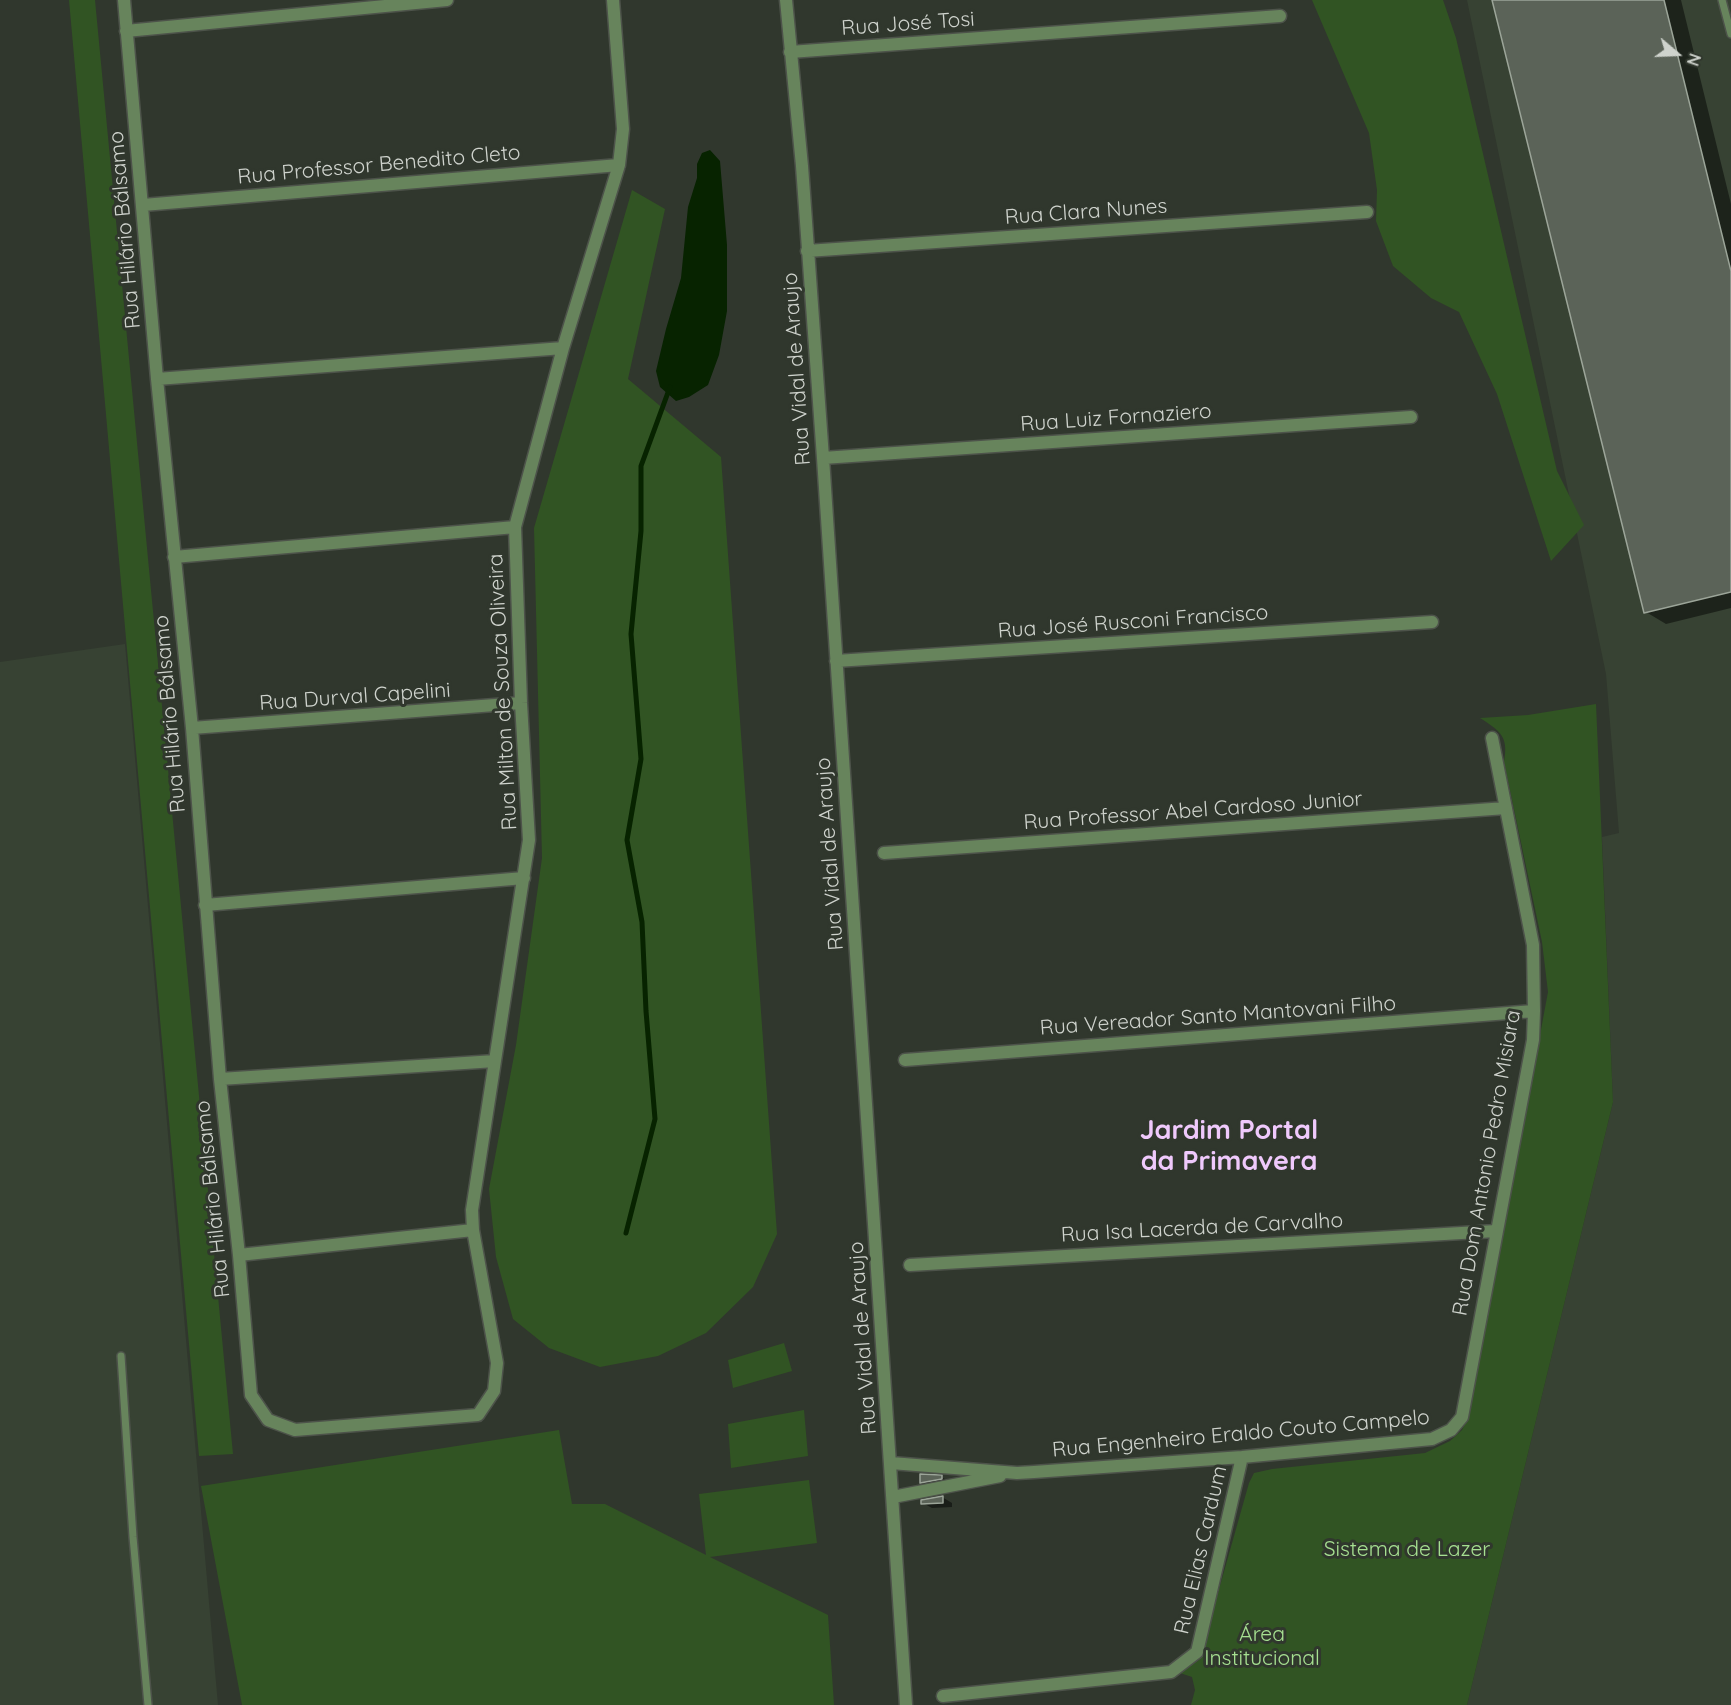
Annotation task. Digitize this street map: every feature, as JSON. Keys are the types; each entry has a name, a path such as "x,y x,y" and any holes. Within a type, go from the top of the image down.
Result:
{"street":[{"name":"Rua Hilário Bálsamo","path":"124,0 157,379 192,728 220,1078 251,1395 268,1420"},
{"path":"126,31 447,0"},
{"name":"Rua Milton de Souza Oliveira","path":"268,1420 295,1430 478,1415 494,1390 497,1363 473,1230 472,1210 529,840 521,704 515,527 562,348 619,165 623,129 613,0"},
{"name":"Rua Vidal de Araujo","path":"786,0 802,166 823,458 906,1705"},
{"name":"Rua José Tosi","path":"790,52 1280,16"},
{"name":"Rua Professor Benedito Cleto","path":"142,205 619,165"},
{"name":"Rua Clara Nunes","path":"807,251 1367,212"},
{"path":"157,379 562,348"},
{"name":"Rua Luiz Fornaziero","path":"823,458 1411,417"},
{"path":"174,556 515,527"},
{"name":"Rua José Rusconi Francisco","path":"836,661 1432,622"},
{"name":"Rua Durval Capelini","path":"192,728 521,704"},
{"name":"Rua Dom Antonio Pedro Misiara","path":"1462,1417 1533,1040 1533,945 1492,738"},
{"name":"Rua Professor Abel Cardoso Junior","path":"884,854 1506,808"},
{"path":"205,905 524,878"},
{"name":"Rua Vereador Santo Mantovani Filho","path":"905,1060 1534,1011"},
{"path":"220,1078 495,1061"},
{"path":"239,1255 473,1230"},
{"name":"Rua Isa Lacerda de Carvalho","path":"910,1265 1496,1231"},
{"name":"Rua Engenheiro Eraldo Couto Campelo","path":"892,1497 1017,1473 1242,1457 1432,1438 1451,1430 1462,1417"},
{"name":"Rua Elias Cardum","path":"943,1696 1171,1672 1197,1652 1242,1457"},
{"name":"Rua Engenheiro Eraldo Couto Campelo","path":"891,1463 1017,1473"}],"lane":[{"path":"1722,0 1731,34"},
{"path":"121,1356 133,1538 148,1705"}],"shaded area":[{"path":"1467,0 1731,0 1731,1705 1467,1705 1613,1102 1602,837 1619,833 1606,674"},
{"path":"710,150 720,161 727,245 727,311 719,355 708,385 689,397 676,401 660,387 656,371 681,278 688,207 697,178 697,164 702,153"},
{"path":"125,644 218,1705 0,1705 0,662"}],"green space":[{"path":"69,0 95,0 233,1454 199,1456"},
{"path":"1312,0 1443,0 1456,38 1557,471 1584,525 1551,561 1497,394 1459,312 1431,298 1393,266 1376,221 1377,190 1369,133"},
{"path":"632,190 665,209 628,379 721,457 777,1234 753,1287 706,1333 658,1356 600,1367 549,1348 513,1319 496,1257 489,1189 516,1045 542,858 534,528"},
{"name":"Sistema de Lazer","path":"1596,704 1613,1102 1467,1705 1191,1705 1195,1690 1192,1677 1180,1673 1199,1660 1249,1483 1254,1473 1272,1469 1425,1453 1450,1441 1462,1430 1469,1415 1548,992 1542,942 1504,762 1504,740 1498,731 1480,718 1528,715"},
{"path":"784,1343 792,1371 733,1388 728,1360"},
{"path":"804,1410 808,1456 731,1468 728,1424"},
{"path":"559,1430 572,1504 605,1504 706,1555 699,1494 809,1480 817,1543 710,1557 828,1615 834,1705 242,1705 201,1486"}],"building":[{"path":"1492,0 1664,0 1731,271 1731,592 1644,613"},
{"path":"920,1474 942,1475 942,1479 920,1483"},
{"path":"943,1496 943,1503 921,1504 921,1500"}],"waterway":[{"path":"626,1233 655,1119 646,1011 642,922 627,840 641,759 631,634 641,531 641,466 670,387"}],"district":[{"name":"Jardim Portal da Primavera","path":"1229,1146"}],"park label":[{"name":"Área Institucional","path":"1262,1647"}]}
